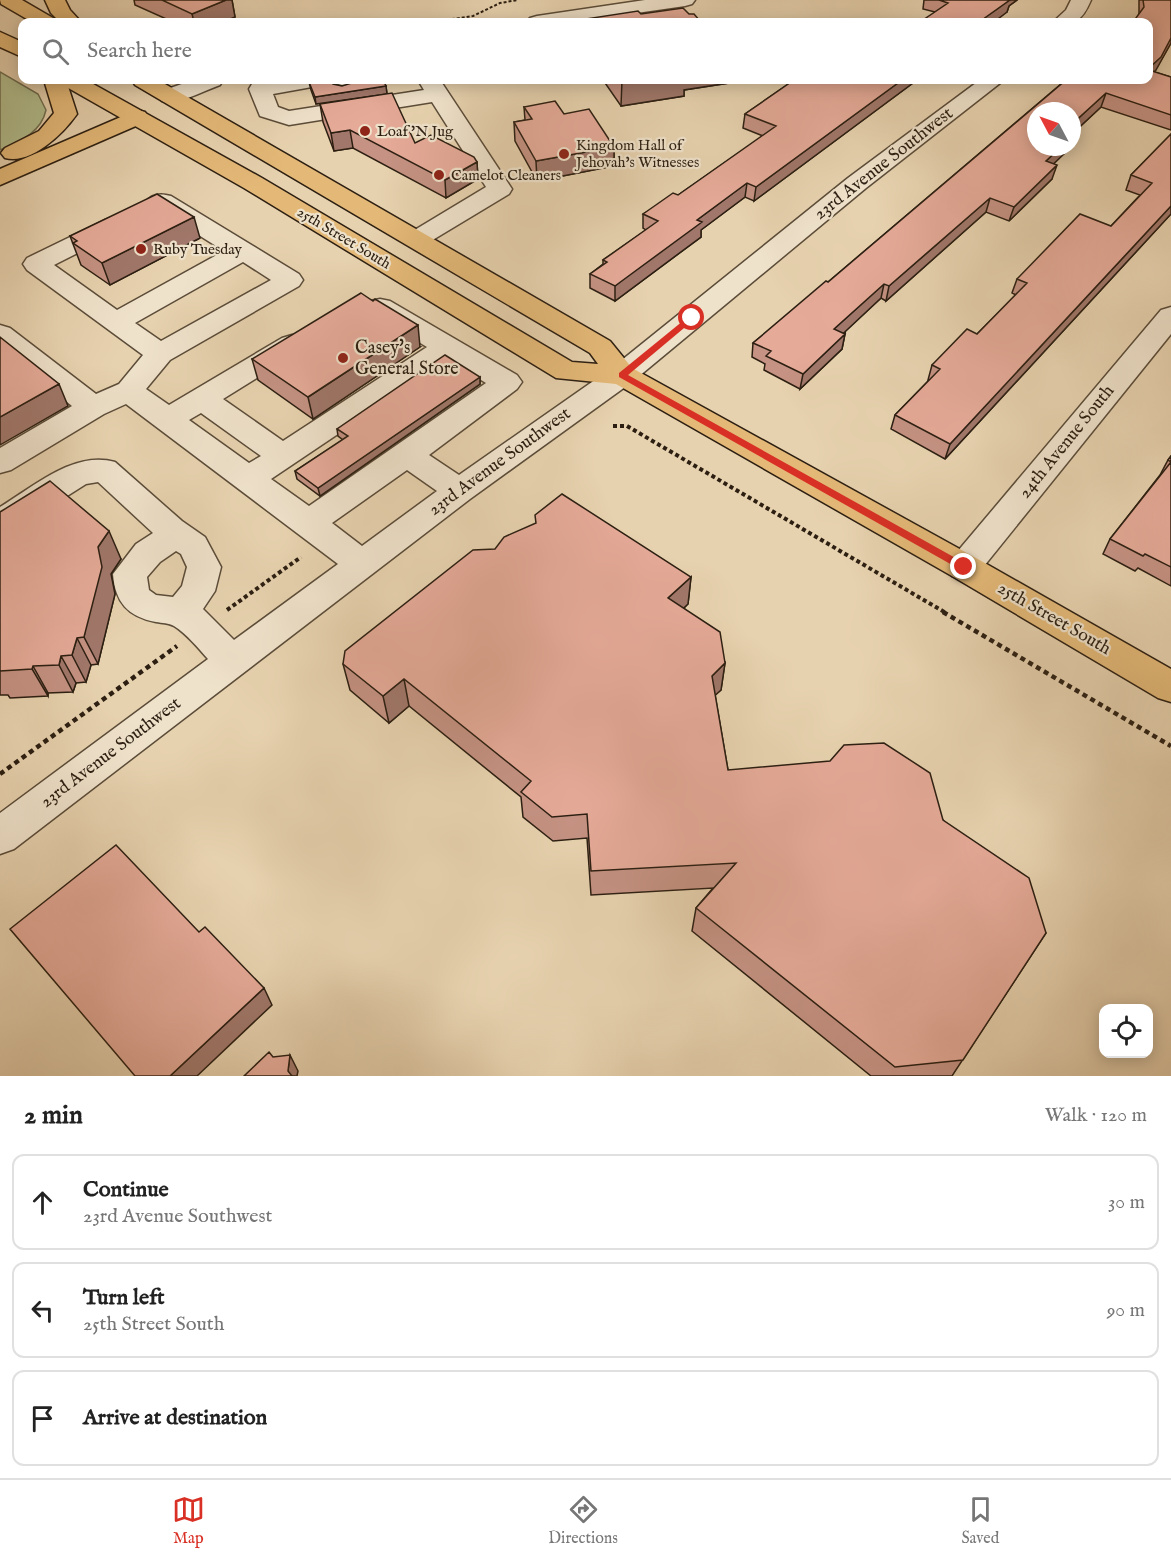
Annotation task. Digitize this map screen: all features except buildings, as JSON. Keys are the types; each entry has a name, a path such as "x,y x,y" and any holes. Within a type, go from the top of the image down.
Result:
{"main road":[{"path":"8,0 39,18"},
{"path":"55,0 61,13 67,18"},
{"path":"0,38 18,49"},
{"path":"0,159 47,136 66,114 56,84"},
{"name":"25th Street South","path":"78,84 263,189 566,371 622,375"},
{"name":"25th Street South","path":"150,84 600,347 622,375 964,567 1171,687"},
{"path":"0,178 137,117 170,96"}],"street":[{"path":"564,18 685,0"},
{"path":"1068,18 1075,13 1081,0"},
{"path":"170,96 202,84"},
{"name":"23rd Avenue Southwest","path":"0,836 459,490 622,375 857,183 988,84"},
{"path":"316,93 346,92 381,98 434,87 500,189 417,239"},
{"path":"5,452 129,391 160,354 290,280 162,201 36,264 160,354"},
{"path":"116,322 243,251"},
{"path":"319,531 352,486 471,403 507,382 367,299 357,305"},
{"name":"24th Avenue South","path":"964,567 1171,316"},
{"path":"168,419 318,328"},
{"path":"0,334 93,407"},
{"path":"250,478 343,433 427,376 447,347"},
{"path":"129,391 250,478 361,563"},
{"path":"201,399 300,455"},
{"path":"402,453 459,490"},
{"path":"0,524 78,474 104,470 176,534 193,546 204,567 192,620"},
{"path":"176,534 148,553 130,574 130,589 140,603 155,610 192,620 232,661"}],"path":[{"path":"459,18 473,16 500,3 518,0"},
{"path":"613,426 627,426 1171,746"},
{"path":"0,774 192,620 319,531"}],"green space":[{"path":"0,72 38,94 46,110 40,125 35,130 0,150"}],"place":[{"name":"Loaf 'N Jug","path":"365,131"},
{"name":"Kingdom Hall of Jehovah's Witnesses","path":"564,154"},
{"name":"Camelot Cleaners","path":"439,175"},
{"name":"Ruby Tuesday","path":"141,249"},
{"name":"Casey's General Store","path":"343,358"}],"route":[{"path":"692,318 622,375 964,567"}]}
